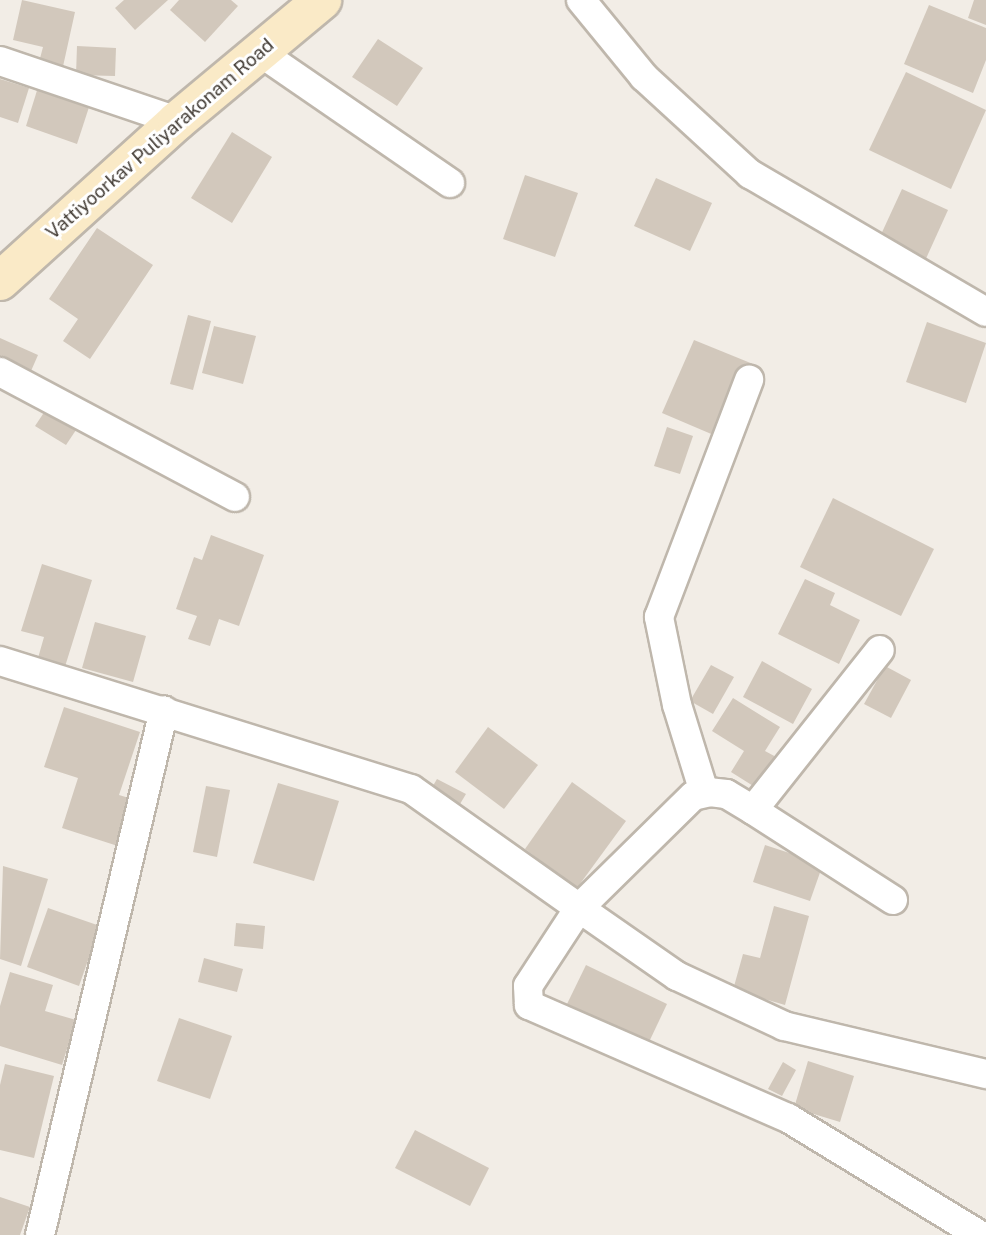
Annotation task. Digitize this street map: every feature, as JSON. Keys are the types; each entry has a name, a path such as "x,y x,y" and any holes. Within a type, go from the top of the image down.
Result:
{"main road":[{"name":"Vattiyoorkav Puliyarakonam Road","path":"0,281 177,121 322,0"}],"street":[{"path":"581,0 644,78 750,174 986,312"},
{"path":"258,51 450,183"},
{"path":"0,61 177,121"},
{"path":"0,372 234,497"},
{"path":"704,792 677,705 659,617 749,380"},
{"path":"753,810 880,650"},
{"path":"0,661 411,789 677,976 784,1026 986,1074"},
{"path":"40,1235 164,710"},
{"path":"893,900 726,794 704,792 692,796 579,908 528,986 529,1005 788,1118 980,1235"}],"building":[{"path":"22,0 75,12 62,71 38,66 43,47 13,40"},
{"path":"124,0 168,0 135,30 115,8"},
{"path":"179,0 231,0 238,6 205,42 170,10"},
{"path":"974,0 986,0 986,25 968,18"},
{"path":"929,5 986,28 986,60 973,93 904,64"},
{"path":"378,39 423,68 397,106 352,77"},
{"path":"77,46 116,48 115,76 76,75"},
{"path":"906,72 986,110 951,189 869,150"},
{"path":"0,79 29,88 18,123 0,117"},
{"path":"39,84 91,101 77,144 26,126"},
{"path":"232,132 272,157 232,223 191,198"},
{"path":"525,175 578,193 555,257 503,239"},
{"path":"656,178 712,203 690,251 634,226"},
{"path":"902,189 948,210 924,263 878,241"},
{"path":"97,228 153,265 90,359 63,341 78,319 49,299"},
{"path":"188,315 211,321 193,390 170,384"},
{"path":"927,322 986,343 966,403 906,382"},
{"path":"214,326 256,336 243,384 202,373"},
{"path":"0,338 38,355 31,371 0,357"},
{"path":"694,340 753,364 723,439 662,413"},
{"path":"47,408 78,427 66,445 35,426"},
{"path":"667,427 693,436 680,474 654,466"},
{"path":"833,498 934,549 901,616 800,567"},
{"path":"211,535 264,555 239,626 219,619 210,646 188,639 197,616 176,609 194,557 202,560"},
{"path":"42,564 92,580 63,673 36,665 44,637 21,631"},
{"path":"805,579 835,593 830,605 860,620 839,664 778,634"},
{"path":"95,622 146,636 133,682 82,668"},
{"path":"762,661 812,689 793,724 743,697"},
{"path":"711,665 734,677 713,714 690,701"},
{"path":"885,666 911,680 891,718 864,704"},
{"path":"733,698 780,727 765,751 778,758 758,789 731,772 744,751 712,731"},
{"path":"64,707 140,732 119,795 139,801 124,848 62,828 78,778 44,767"},
{"path":"488,727 538,765 504,809 455,772"},
{"path":"437,779 466,794 457,809 428,794"},
{"path":"572,782 626,821 577,888 525,849"},
{"path":"278,783 339,801 314,881 253,863"},
{"path":"206,786 230,790 217,857 193,852"},
{"path":"765,845 823,864 810,901 753,882"},
{"path":"3,866 48,879 21,966 0,959"},
{"path":"774,906 809,916 785,1005 733,990 743,954 760,958"},
{"path":"48,908 100,926 79,986 27,967"},
{"path":"236,923 265,926 263,949 234,946"},
{"path":"204,958 243,969 237,992 198,982"},
{"path":"586,965 667,1004 649,1042 567,1004"},
{"path":"10,972 53,985 45,1011 76,1020 62,1065 0,1046 0,1006"},
{"path":"179,1018 232,1036 210,1099 157,1081"},
{"path":"808,1061 854,1076 840,1122 794,1108"},
{"path":"783,1062 796,1070 782,1096 768,1089"},
{"path":"5,1064 54,1076 34,1158 0,1150 0,1085"},
{"path":"415,1130 489,1168 470,1206 395,1168"},
{"path":"0,1197 30,1207 20,1235 0,1235"}]}
